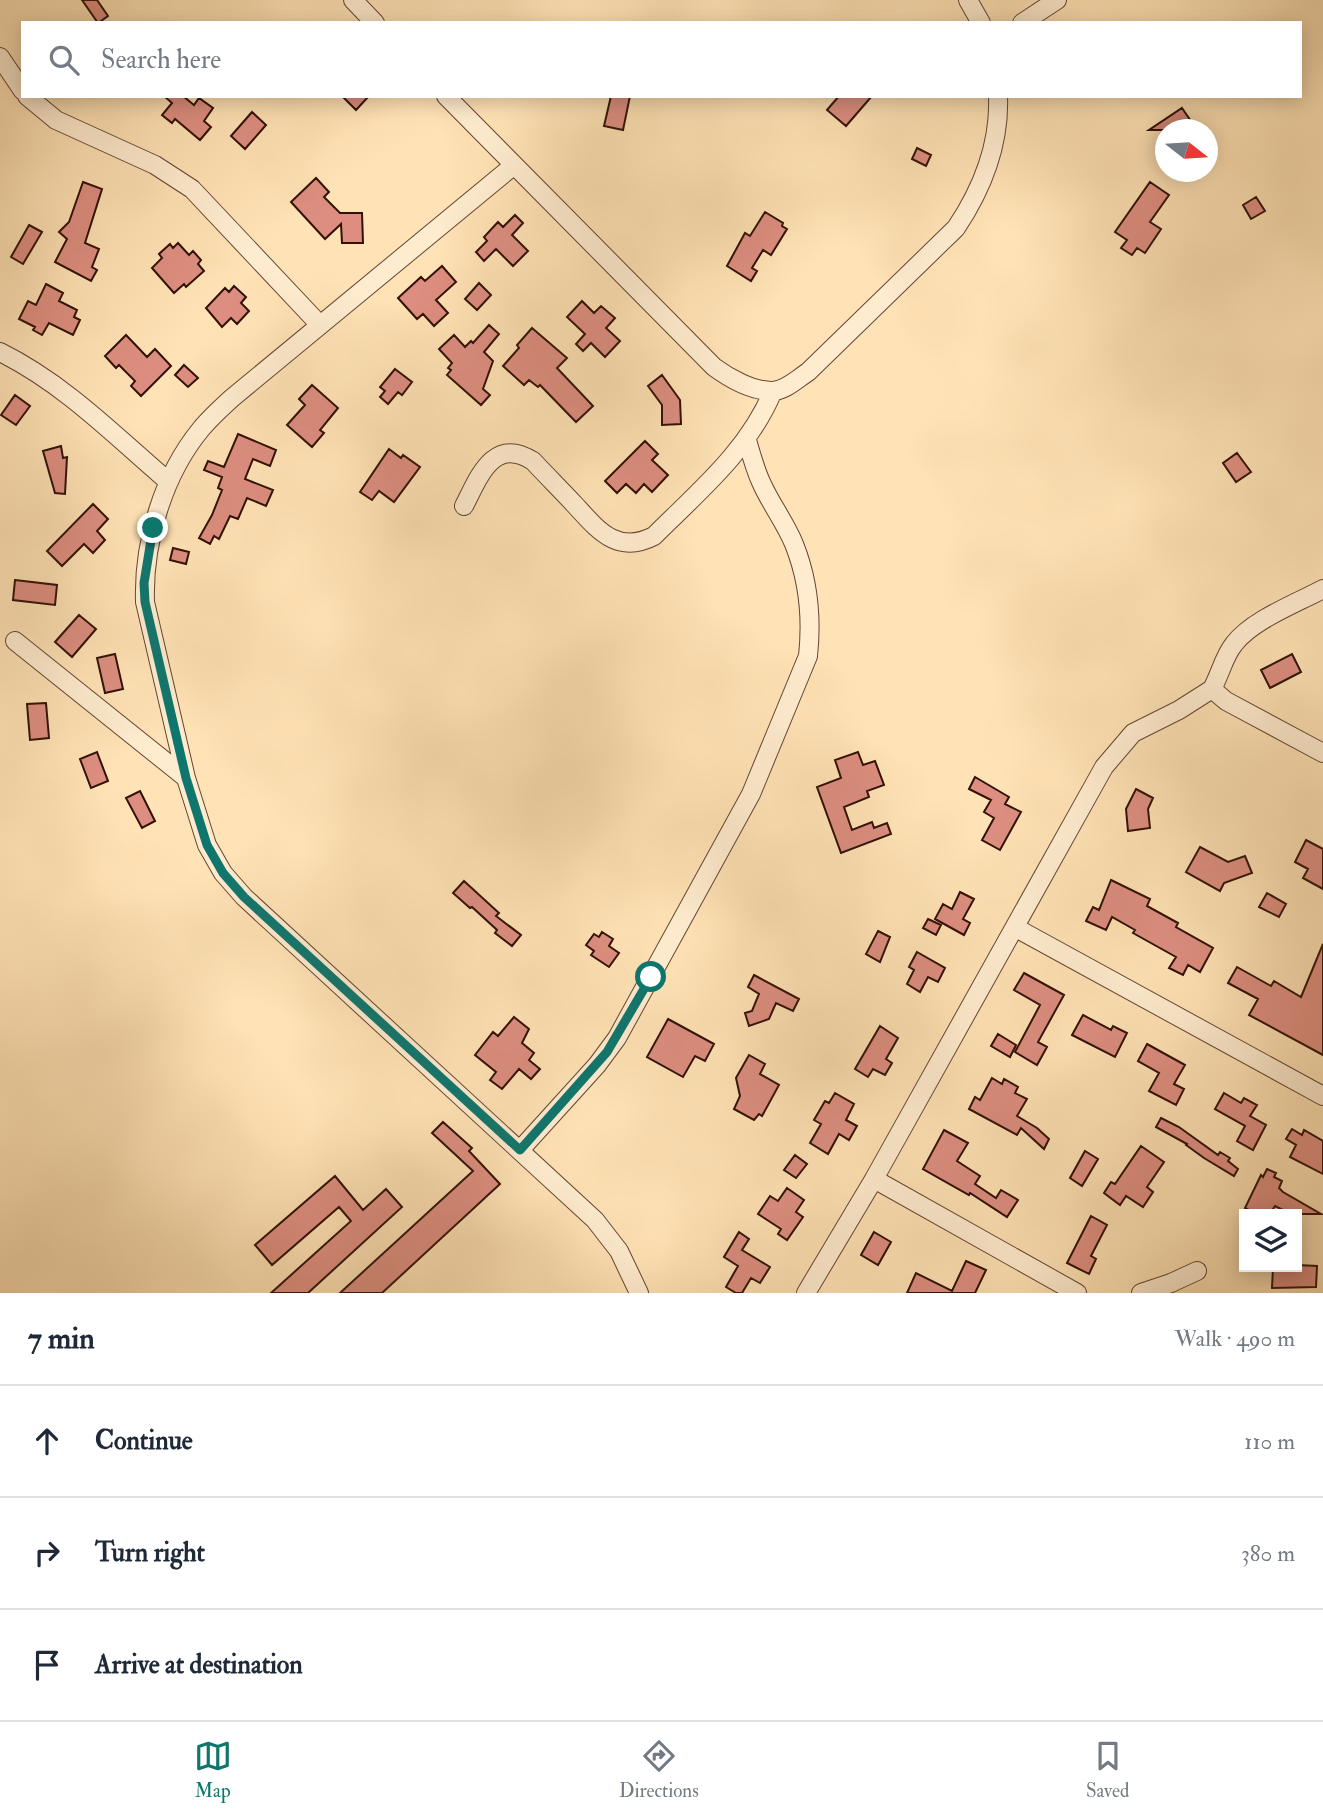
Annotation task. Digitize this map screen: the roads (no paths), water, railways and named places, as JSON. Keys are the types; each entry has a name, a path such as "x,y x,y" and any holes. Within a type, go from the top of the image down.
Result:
{"street":[{"path":"353,0 373,21"},
{"path":"968,0 980,21"},
{"path":"1025,21 1058,0"},
{"path":"0,57 21,88"},
{"path":"29,98 56,120 155,165 192,189 320,326"},
{"path":"448,98 714,367 727,377 773,391 788,386 808,372 956,228 972,205 989,164 997,123 998,98"},
{"path":"513,166 215,414 200,430 169,482 153,528 144,583 145,602 186,778 207,845 232,884 607,1234 628,1268 639,1293"},
{"path":"0,352 37,371 65,391 169,482"},
{"path":"464,506 486,465 495,457 511,453 522,454 533,461 598,530 623,543 645,541 654,536 726,465 758,425 773,391"},
{"path":"520,1150 597,1065 617,1038 751,794 807,656 810,634 808,603 801,563 793,542 760,481 747,440"},
{"path":"806,1293 874,1179 1104,767 1133,733 1179,710 1212,688 1231,648 1241,636 1323,589"},
{"path":"15,641 186,778"},
{"path":"1212,688 1226,701 1323,753"},
{"path":"1016,928 1323,1096"},
{"path":"874,1179 1077,1293"},
{"path":"1141,1293 1197,1271"}]}
